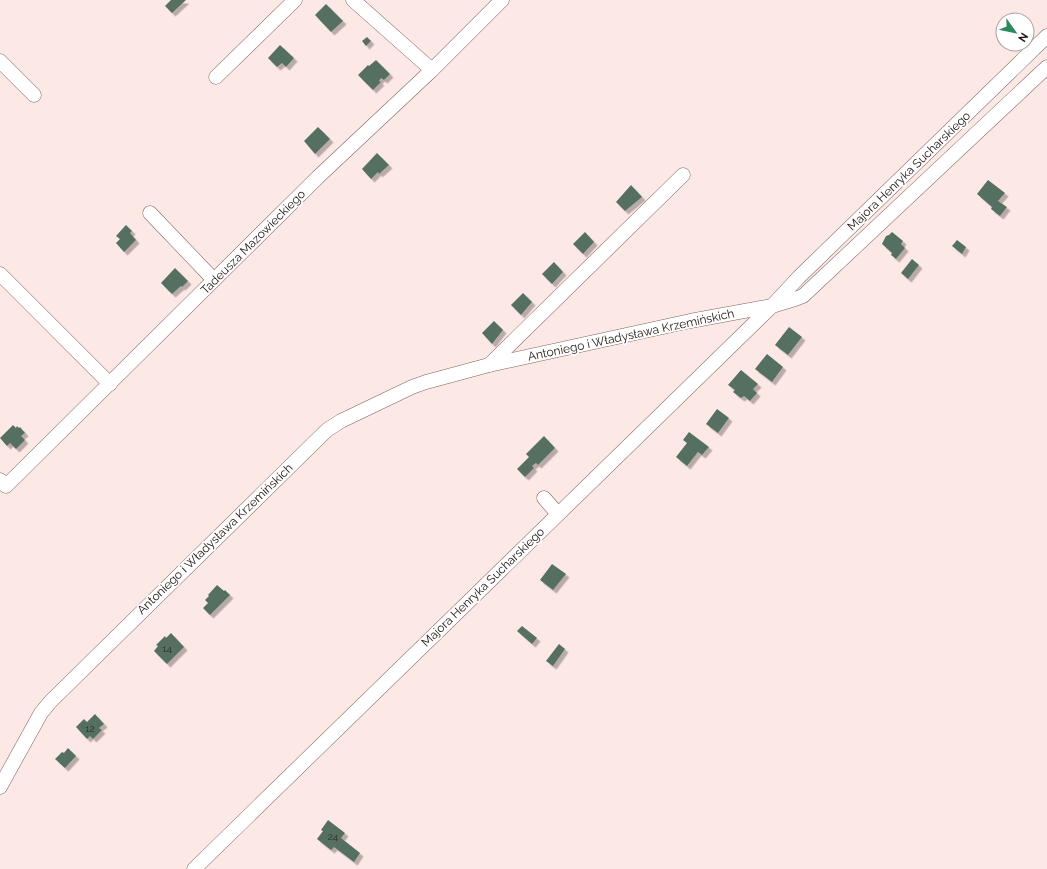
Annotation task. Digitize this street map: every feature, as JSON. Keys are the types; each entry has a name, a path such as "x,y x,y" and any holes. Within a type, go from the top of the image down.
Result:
{"street":[{"path":"216,77 295,0"},
{"path":"353,0 432,70"},
{"name":"Tadeusza Mazowieckiego","path":"3,483 110,384 318,177 432,70 502,0"},
{"name":"Majora Henryka Sucharskiego","path":"194,869 1047,36"},
{"path":"0,61 34,95"},
{"name":"Majora Henryka Sucharskiego","path":"772,306 803,296 1047,67"},
{"name":"Antoniego i Władysława Krzemińskich","path":"489,365 684,175"},
{"path":"150,213 214,280"},
{"path":"0,274 110,384"},
{"name":"Antoniego i Władysława Krzemińskich","path":"0,787 42,713 51,701 317,439 341,421 412,387 489,365 682,323 772,306"},
{"path":"544,498 558,514"}],"building":[{"path":"171,0 186,0 172,13 165,6"},
{"path":"326,4 343,21 331,32 315,15"},
{"path":"367,37 371,41 366,46 362,41"},
{"path":"280,45 294,58 286,67 282,63 277,67 268,58"},
{"path":"376,60 390,74 384,80 381,78 379,81 381,82 373,90 358,75 368,65 369,66"},
{"path":"318,127 330,139 315,154 304,141"},
{"path":"377,153 389,165 379,174 378,172 371,179 362,169"},
{"path":"988,180 1005,193 998,201 1007,207 1000,216 977,194"},
{"path":"631,185 642,197 625,211 616,202"},
{"path":"126,225 132,231 130,233 136,240 124,252 116,243 120,239 116,236"},
{"path":"585,232 594,242 583,254 573,244"},
{"path":"892,232 903,241 901,244 905,248 896,259 882,244 886,236"},
{"path":"957,240 966,247 962,254 952,246"},
{"path":"912,259 919,265 908,279 901,273"},
{"path":"554,262 563,272 552,284 542,274"},
{"path":"175,268 188,281 172,294 161,283"},
{"path":"523,293 532,302 521,315 511,305"},
{"path":"494,321 503,330 492,344 482,333"},
{"path":"789,327 802,337 788,355 775,345"},
{"path":"767,354 783,367 772,382 755,369"},
{"path":"741,370 758,384 753,389 757,393 750,401 744,396 741,398 733,392 735,390 728,385"},
{"path":"717,409 729,418 718,433 706,424"},
{"path":"13,425 16,428 17,426 19,428 20,427 25,433 21,436 25,440 16,449 10,443 7,446 0,438"},
{"path":"689,432 709,447 702,455 698,452 687,466 676,457 687,443 683,440"},
{"path":"544,436 555,448 538,465 536,463 532,466 534,468 525,477 517,469 529,457 526,454"},
{"path":"552,564 566,574 553,590 540,580"},
{"path":"217,585 230,595 210,615 203,608 208,603 205,600 209,596 208,595"},
{"path":"522,626 537,638 532,644 517,631"},
{"path":"171,633 184,647 167,664 154,651 158,646 156,645 165,636 166,638"},
{"path":"559,644 565,649 553,666 546,661"},
{"path":"95,714 104,724 99,728 102,730 93,739 90,736 87,739 76,727 84,719 87,722"},
{"path":"68,748 76,756 65,768 55,759 62,752 64,753"},
{"path":"328,820 345,833 341,838 360,853 354,862 334,847 331,850 317,839"}]}
